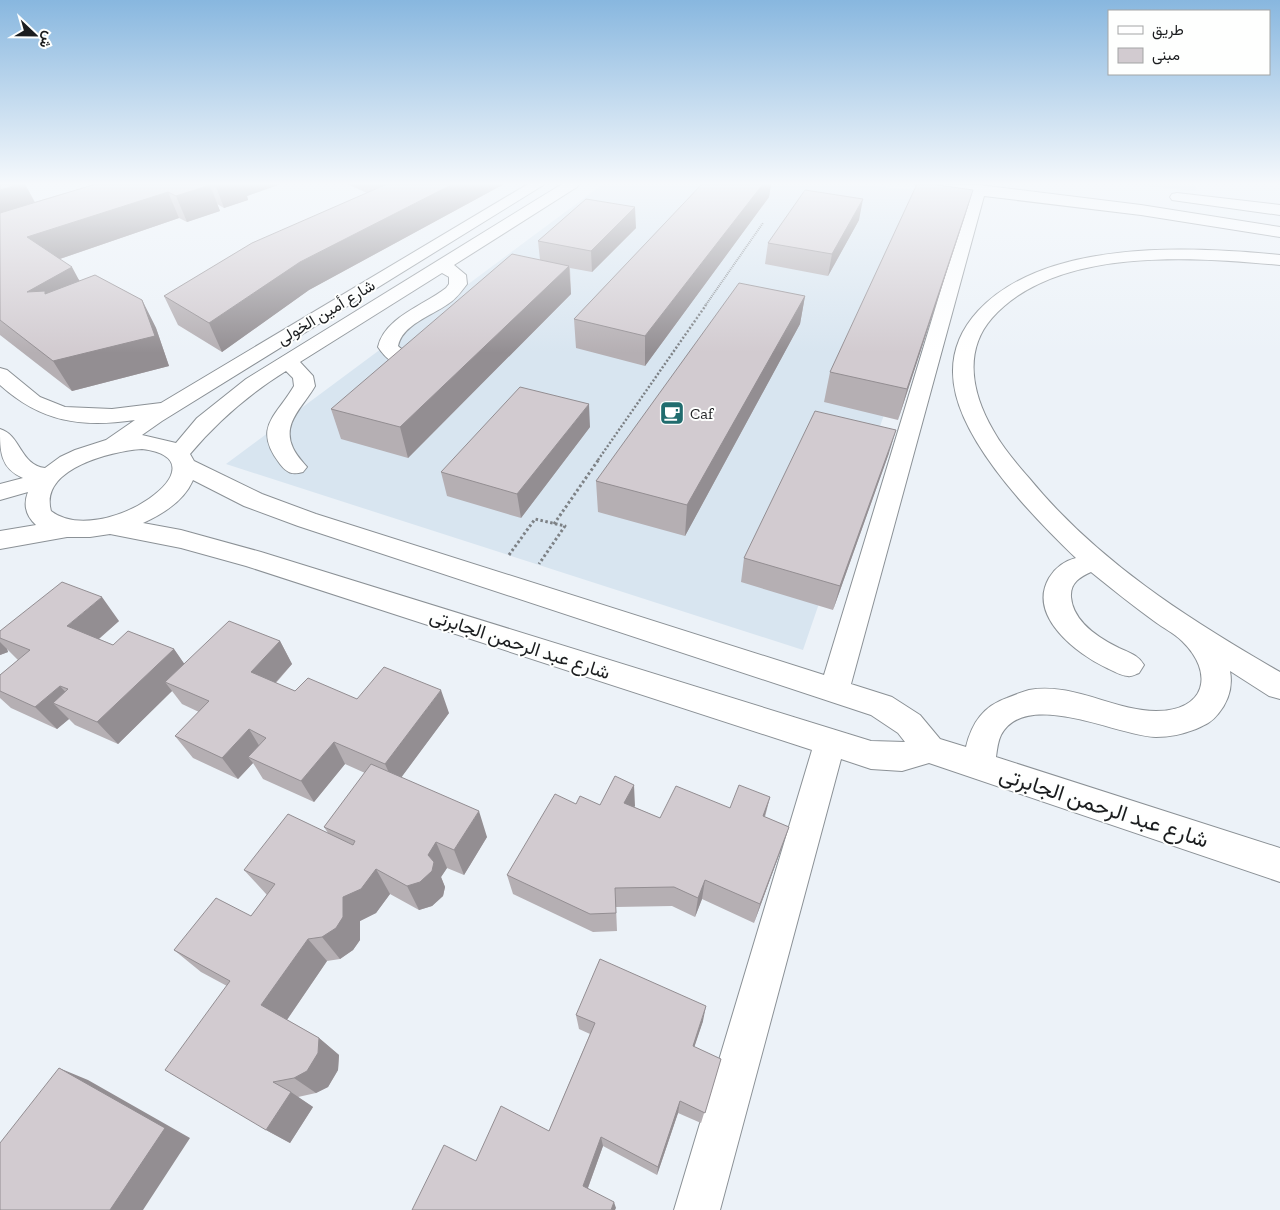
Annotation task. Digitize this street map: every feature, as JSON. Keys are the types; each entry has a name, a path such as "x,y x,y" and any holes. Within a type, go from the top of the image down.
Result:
{"street":[{"name":"شارع أمين الخولى","path":"116,444 168,408 445,240"},
{"name":"شارع أمين الخولى","path":"109,525 143,513 170,495 184,475 182,460 200,428 220,409 253,383 481,240"},
{"path":"834,691 964,240"},
{"path":"1280,260 1210,255 1157,255 1110,260 1069,268 1032,281 1002,298 979,319 965,346 963,378 966,396 973,415 984,435 1016,480 1062,530 1138,595 1186,629 1280,687"},
{"path":"403,359 396,356 388,348 390,337 399,328 452,292 458,284 457,275 442,265"},
{"path":"286,362 304,378 305,382 302,392 282,417 278,427 280,448 295,467"},
{"path":"0,374 34,402 58,411 73,414 109,416 168,408"},
{"path":"0,436 18,466 27,472 49,478"},
{"path":"109,525 80,529 53,524 43,518 38,510 36,500 40,490 49,478 73,460 116,444 154,442 164,445 182,460 229,489 279,510 881,706 909,724 929,749"},
{"path":"0,492 49,478"},
{"name":"شارع عبد الرحمن الجابرتى","path":"109,525 181,539 252,558 871,755 887,758 902,757 929,749 1280,866"},
{"path":"0,540 67,528"},
{"path":"1096,561 1083,563 1064,575 1056,593 1058,604 1070,627 1082,638 1111,658 1128,664"},
{"path":"979,765 982,740 989,726 999,714 1014,706 1030,702 1050,701 1070,704 1141,722 1179,722 1194,716 1206,708 1214,697 1216,684 1215,670 1209,656 1186,629"},
{"path":"697,1210 830,743"}],"path":[{"path":"554,524 750,240"},
{"path":"513,550 535,518 565,526 521,590"}],"shaded area":[{"path":"527,240 944,240 803,650 226,464"}],"building":[{"path":"0,240 32,240 72,267 27,292 45,291 45,294 95,275 142,300 155,336 53,361 0,320"},
{"path":"258,240 342,240 300,262 209,323 164,296"},
{"path":"539,240 602,240 591,251"},
{"path":"648,240 719,240 645,336 574,319"},
{"path":"770,240 840,240 832,254 768,243"},
{"path":"891,240 956,240 907,389 830,372"},
{"path":"512,254 569,266 400,427 331,409"},
{"path":"739,283 805,296 687,505 596,481"},
{"path":"520,387 589,404 517,494 441,472"},
{"path":"815,411 896,430 840,586 744,558"},
{"path":"62,582 102,597 67,626 113,645 128,631 174,649 97,722 53,703 68,689 60,686 35,707 0,691 0,675 30,650 0,638 0,631"},
{"path":"229,621 280,641 251,672 295,691 308,678 357,699 384,667 441,690 385,764 334,742 301,781 248,757 266,738 249,729 222,758 175,736 209,701 165,682"},
{"path":"371,764 479,811 454,850 436,842 428,855 434,862 432,871 420,882 407,886 376,869 361,889 343,897 343,917 336,928 322,937 308,939 261,1005 319,1038 318,1053 307,1071 294,1078 273,1082 291,1092 266,1130 165,1070 230,981 174,950 216,898 251,916 275,884 244,870 288,814 353,845 355,841 324,827"},
{"path":"615,776 634,785 624,803 660,818 676,786 730,808 739,785 770,797 763,816 789,827 760,904 705,880 698,898 674,887 615,888 616,913 590,914 507,875 555,794 576,804 580,796 600,805"},
{"path":"600,959 706,1006 693,1046 721,1059 705,1113 680,1101 658,1167 601,1137 583,1186 614,1202 611,1210 412,1210 444,1145 476,1161 501,1106 549,1131 595,1023 576,1015"},
{"path":"59,1068 165,1128 110,1210 0,1210 0,1143"}],"place":[{"name":"Caf","path":"672,413"}]}
